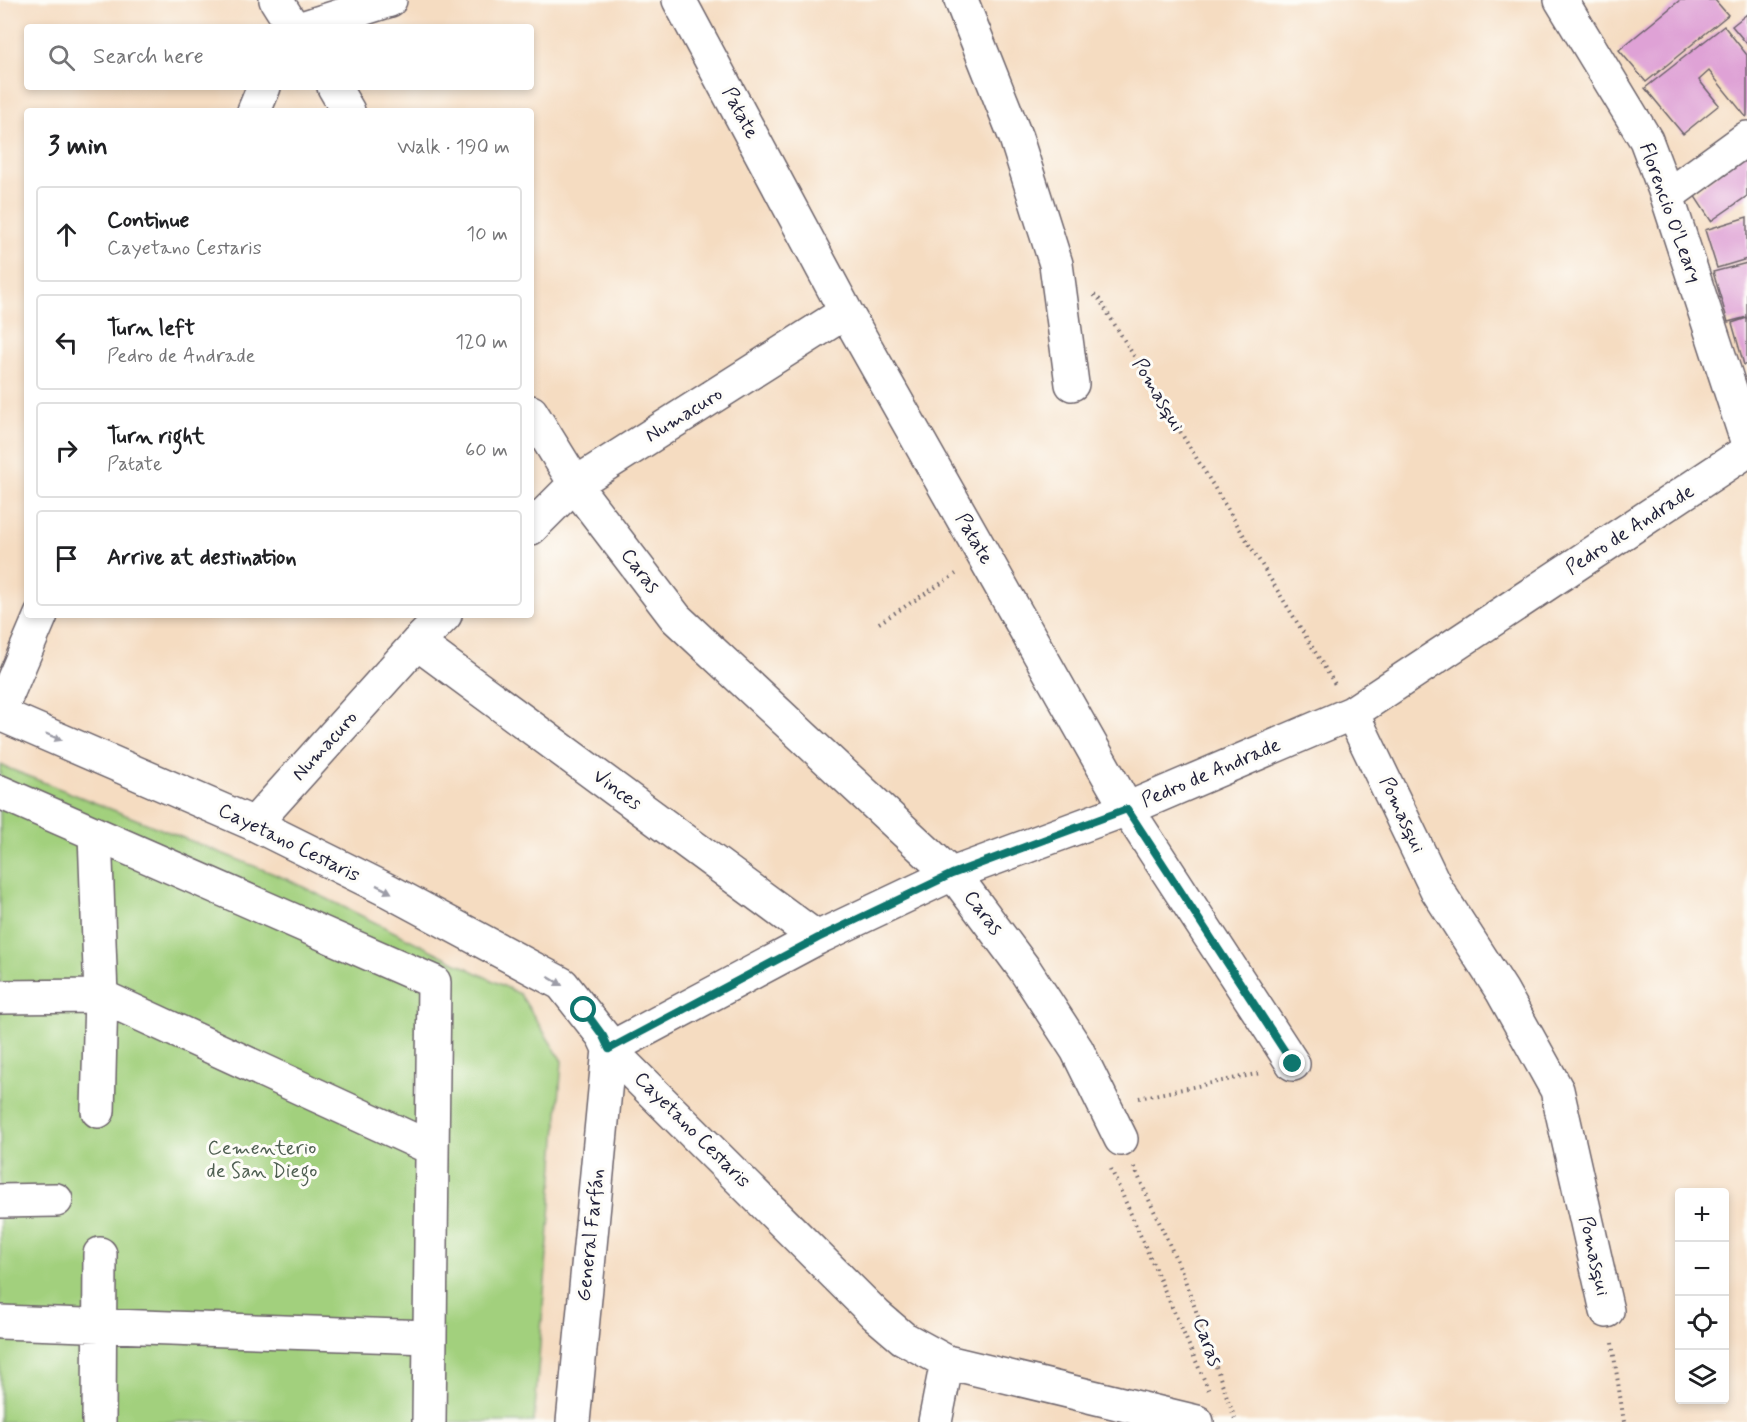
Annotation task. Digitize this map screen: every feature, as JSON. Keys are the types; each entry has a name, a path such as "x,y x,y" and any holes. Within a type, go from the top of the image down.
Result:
{"street":[{"path":"276,0 291,24"},
{"path":"314,24 390,0"},
{"name":"Patate","path":"679,0 846,312 1127,809 1281,1068"},
{"path":"961,0 1016,138 1056,264 1072,384"},
{"name":"Florencio O'Leary","path":"1561,0 1646,140 1667,196 1747,441"},
{"path":"255,108 263,90"},
{"path":"336,90 346,108"},
{"path":"1667,196 1747,138"},
{"name":"Numacuro","path":"534,525 575,484 846,312"},
{"name":"Caras","path":"534,417 575,484 676,618 952,874 1025,970 1077,1050 1114,1150"},
{"name":"Pedro de Andrade","path":"609,1049 818,938 952,874 1127,809 1352,713 1747,451"},
{"path":"0,713 40,618"},
{"name":"Numacuro","path":"254,824 442,618"},
{"name":"Vinces","path":"417,643 818,938"},
{"name":"Cayetano Cestaris","path":"0,713 254,824 389,891 562,984 590,1018 609,1049 876,1315 903,1338 947,1362 1204,1408"},
{"name":"Pomasqui","path":"1352,713 1437,890 1502,991 1557,1090 1607,1311"},
{"path":"0,792 434,982 429,1422"},
{"path":"95,834 101,996 98,1111"},
{"path":"0,997 101,996 431,1148"},
{"name":"General Farfán","path":"573,1422 609,1049"},
{"path":"0,1201 56,1200"},
{"path":"99,1422 100,1254"},
{"path":"0,1322 429,1337"},
{"path":"935,1422 947,1362"}],"path":[{"name":"Pomasqui","path":"1056,264 1099,299 1352,713"},
{"path":"879,623 963,570"},
{"path":"1136,1099 1281,1068"},
{"path":"1114,1150 1204,1408"},
{"name":"Caras","path":"1114,1150 1182,1272 1236,1422"},
{"name":"Pomasqui","path":"1607,1311 1624,1422"}],"green space":[{"name":"Cementerio de San Diego","path":"0,765 289,880 520,994 562,1061 534,1422 0,1422"}],"building":[{"path":"1680,0 1715,0 1728,15 1646,82 1619,50"},
{"path":"1747,14 1747,44 1732,26"},
{"path":"1724,26 1747,55 1747,116 1709,71 1699,80 1719,105 1683,134 1645,88"},
{"path":"1747,147 1747,196 1711,221 1694,195"},
{"path":"1747,217 1747,259 1717,268 1705,230"},
{"path":"1747,263 1747,317 1728,322 1713,272"},
{"path":"1747,318 1747,364 1744,365 1732,323"}],"route":[{"path":"584,1010 603,1036 609,1049 818,938 952,874 1127,809 1293,1064"}]}
